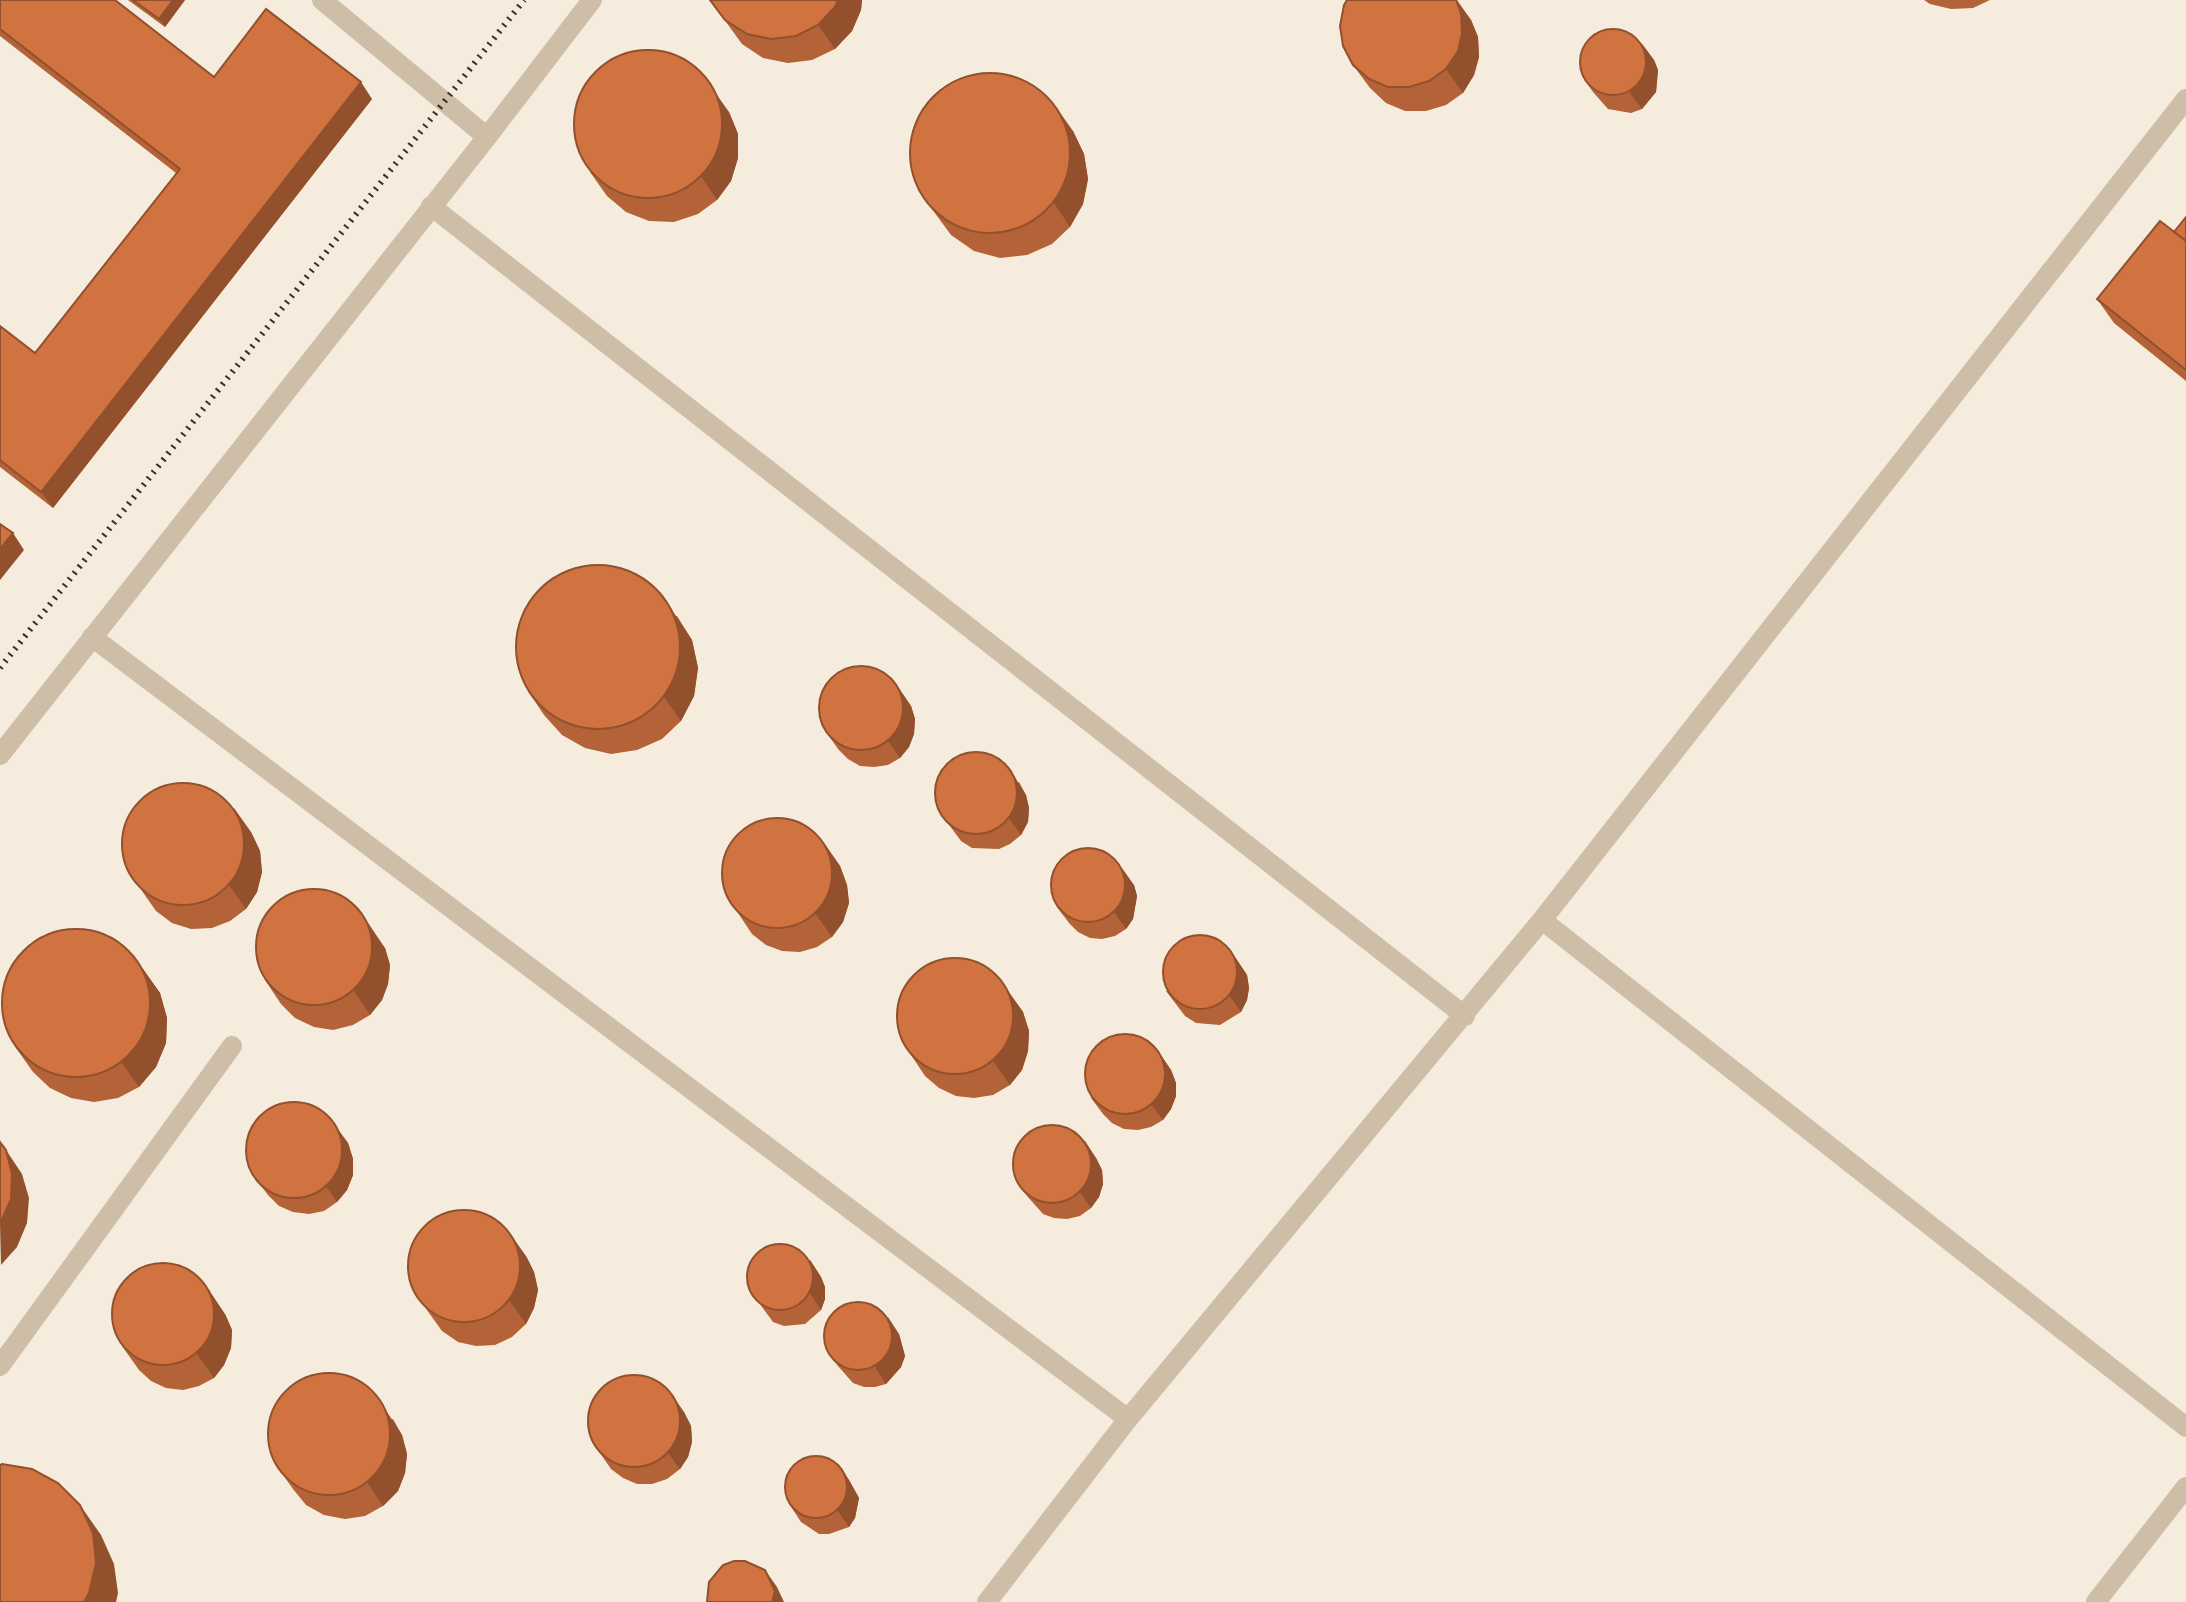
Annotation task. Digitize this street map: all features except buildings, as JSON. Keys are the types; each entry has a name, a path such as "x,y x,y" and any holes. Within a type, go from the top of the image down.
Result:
{"lane":[{"path":"322,0 487,137"},
{"path":"0,755 592,0"},
{"path":"987,1602 1128,1419 1542,920 2186,99"},
{"path":"431,206 1465,1016"},
{"path":"92,637 1128,1419"},
{"path":"1542,920 2186,1427"},
{"path":"0,1366 232,1046"},
{"path":"2096,1602 2186,1487"}],"railway":[{"path":"0,668 524,0"}]}
